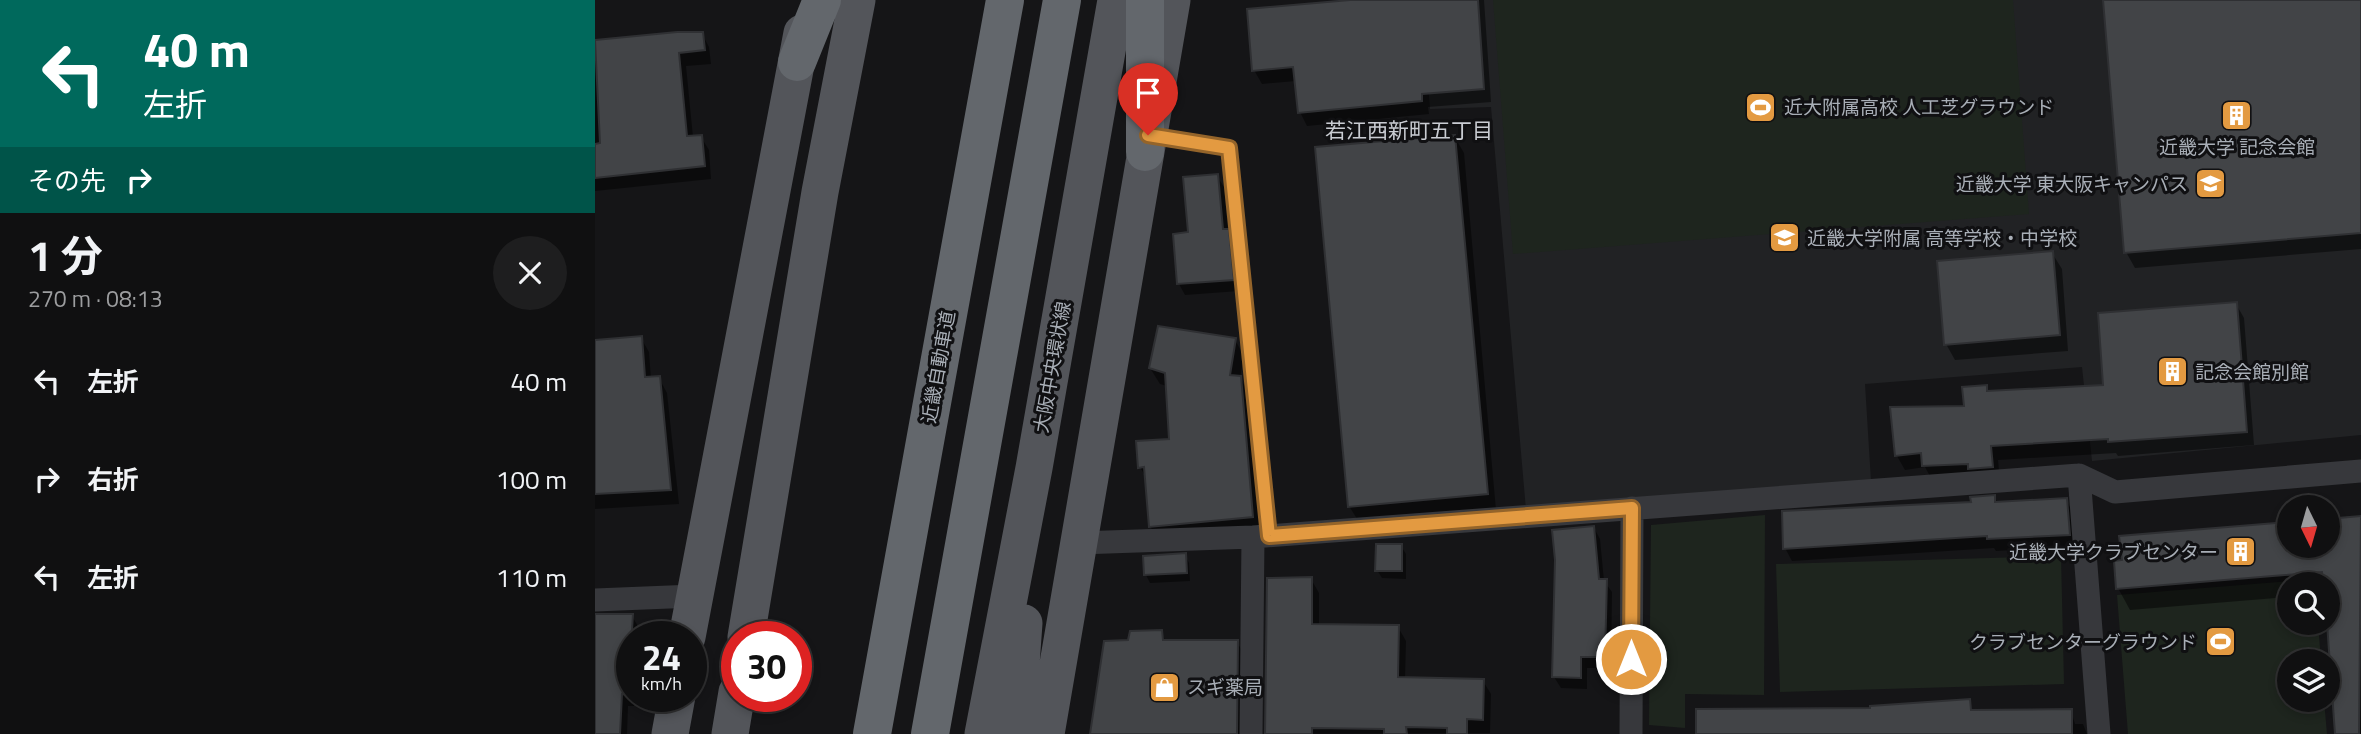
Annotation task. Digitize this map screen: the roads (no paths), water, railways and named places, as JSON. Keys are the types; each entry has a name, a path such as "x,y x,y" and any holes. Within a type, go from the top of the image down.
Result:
{"highway":[{"path":"796,62 822,0"},
{"name":"近畿自動車道","path":"872,734 1005,0"},
{"path":"930,734 1062,0"},
{"path":"1145,0 1146,144"}],"main road":[{"path":"690,621 807,0"},
{"path":"749,621 818,204 857,0"},
{"name":"大阪中央環状線","path":"983,734 1034,468 1116,0"},
{"path":"1046,734 1172,0"},
{"path":"1016,734 1034,468"},
{"path":"670,734 674,712"},
{"path":"730,734 734,712"}],"street":[{"path":"1079,543 1261,536 2079,475 2115,492 2361,471"},
{"path":"2079,475 2099,734"},
{"path":"1631,734 1632,508"},
{"path":"1251,734 1261,536"},
{"path":"595,600 694,596"}],"lane":[{"path":"1146,144 1229,148 1261,536"}],"place":[{"name":"近大附属高校 人工芝グラウンド","path":"1761,107"},
{"name":"近畿大学 記念会館","path":"2237,116"},
{"name":"近畿大学 東大阪キャンパス","path":"2211,184"},
{"name":"近畿大学附属 高等学校・中学校","path":"1784,238"},
{"name":"記念会館別館","path":"2172,372"},
{"name":"近畿大学クラブセンター","path":"2241,552"},
{"name":"クラブセンターグラウンド","path":"2220,642"},
{"name":"スギ薬局","path":"1164,687"}],"district":[{"name":"若江西新町五丁目","path":"1409,131"}]}
